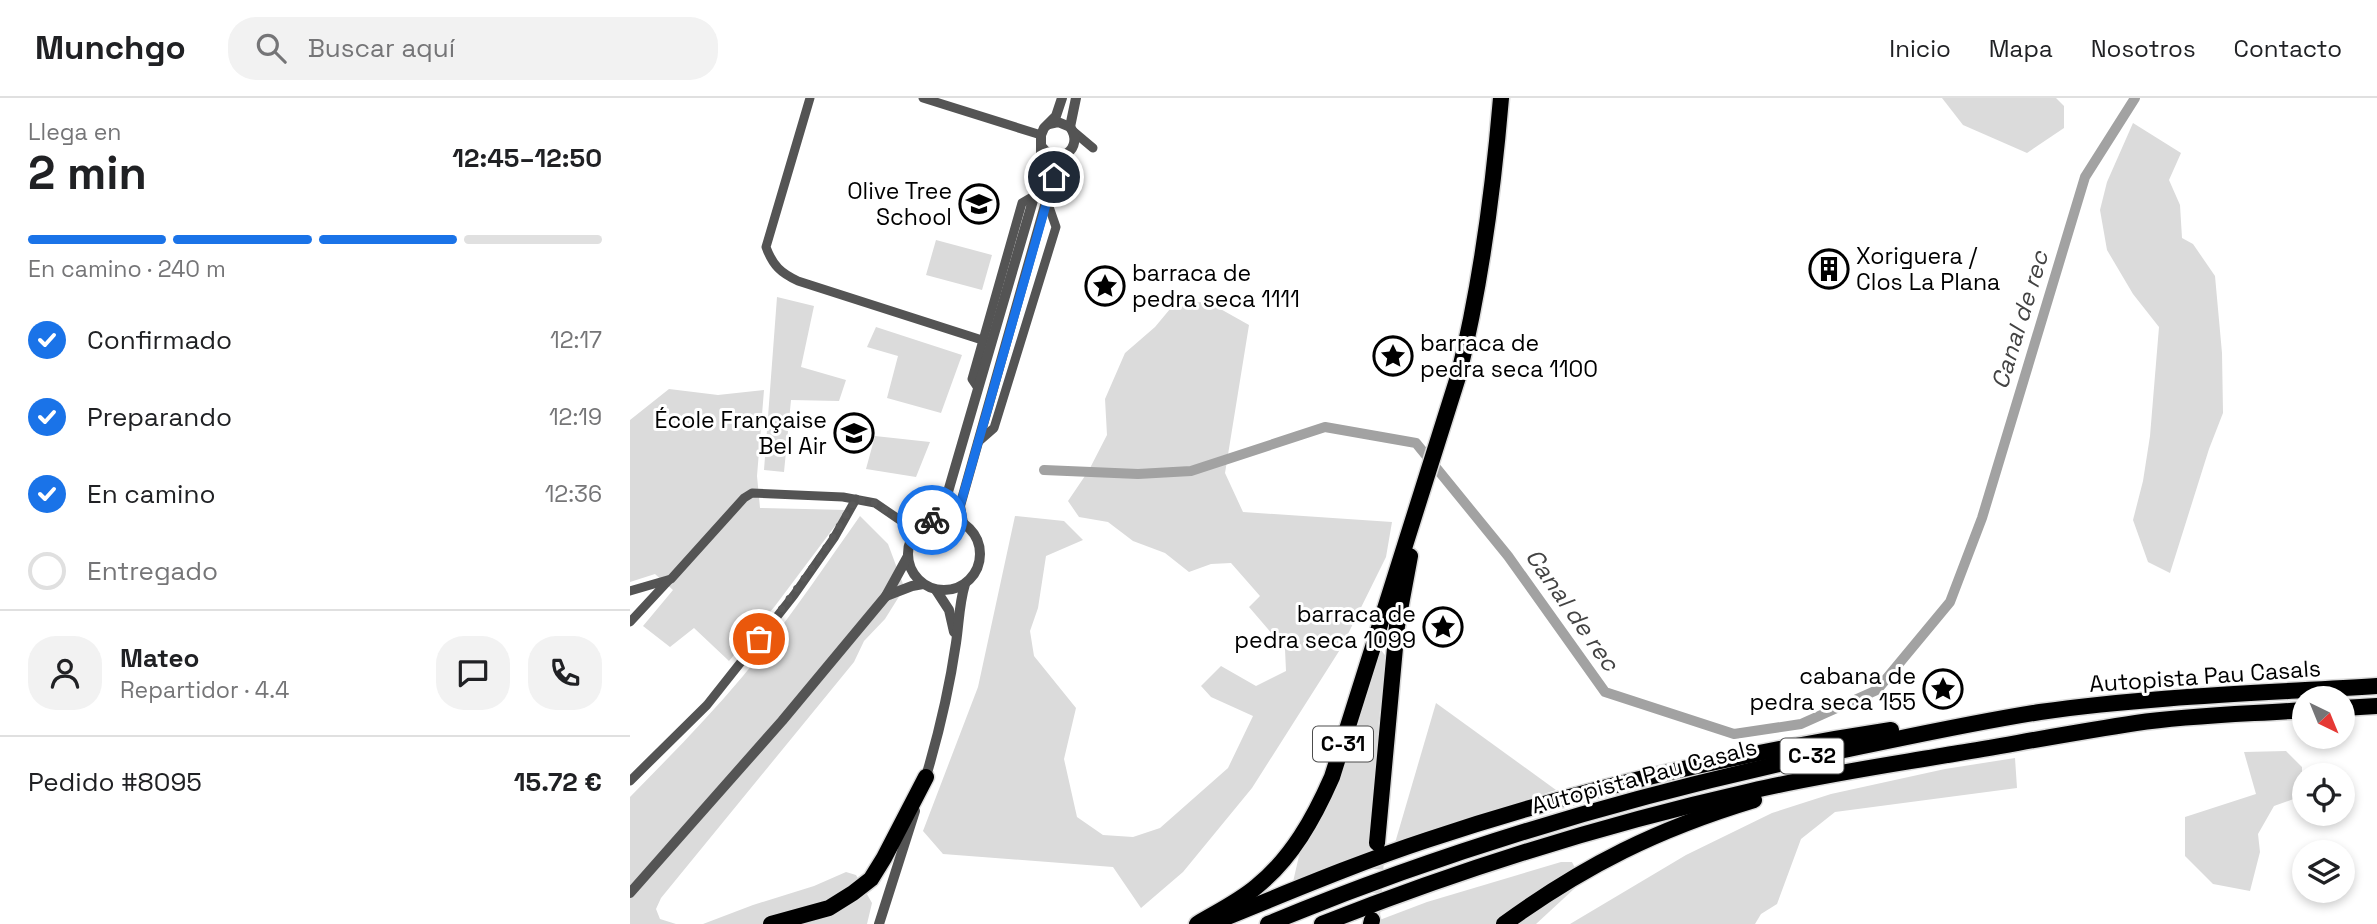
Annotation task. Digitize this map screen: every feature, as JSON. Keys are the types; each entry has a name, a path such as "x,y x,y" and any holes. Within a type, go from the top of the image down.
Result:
{"highway":[{"name":"C-31","path":"1197,924 1236,901 1270,874 1304,832 1332,777 1402,552 1416,516 1472,321 1492,204 1501,98"},
{"name":"C-31","path":"1377,843 1397,626 1416,516"},
{"name":"Autopista Pau Casals","path":"1268,924 1431,862 1601,808 1765,766 1953,726 2043,712 2179,699 2377,686"},
{"name":"Autopista Pau Casals","path":"2356,707 2377,706"},
{"name":"Autopista Pau Casals","path":"1322,924 1437,881 1608,827 1754,790 2137,723 2292,711"},
{"path":"1210,924 1346,869 1427,840 1578,793 1789,745 1917,726 1953,726"},
{"path":"1504,924 1594,865 1651,837 1703,816 1756,799 1834,780 1858,770"},
{"path":"771,924 829,908 871,879 926,776"}],"street":[{"path":"810,98 766,247 770,259 780,272 798,281 982,340"},
{"path":"630,894 782,721 886,596 908,556 916,531 941,514 1041,173 1042,141 1049,124 1056,116 1062,98"},
{"path":"963,523 960,506 1054,177 1076,140 1072,129 1076,98"},
{"path":"926,99 1042,141 1050,155 1059,157 1078,149 1093,148 1072,129 1058,122 1049,124"},
{"path":"978,388 972,379 982,340 1022,203 1034,196"},
{"path":"630,622 744,498 752,494 825,496 875,503 916,531"},
{"path":"630,781 707,705 794,596 834,538 856,499"},
{"path":"879,924 940,732 957,642 959,609 965,584 977,569 981,550 976,536 963,523 941,514"},
{"path":"908,556 912,572 923,584 936,590 949,590 965,584"},
{"path":"630,591 671,579"},
{"path":"886,596 923,584"},
{"path":"936,590 949,610 957,642"}],"shaded area":[{"path":"1942,98 2056,98 2064,106 2064,128 2027,153 1963,125"},
{"path":"2133,123 2181,153 2169,180 2180,205 2182,238 2193,244 2215,276 2222,353 2223,413 2170,573 2148,562 2133,520 2150,436 2159,327 2133,294 2107,250 2100,210 2107,182"},
{"path":"936,240 992,255 982,290 926,275"},
{"path":"777,297 814,306 801,367 846,380 839,401 791,400 784,472 764,470"},
{"path":"1208,302 1249,325 1225,473 1243,512 1392,522 1386,557 1341,648 1252,788 1183,872 1141,908 1113,867 943,854 923,831 978,687 1015,516 1064,521 1083,540 1046,556 1038,608 1030,631 1034,656 1076,708 1064,759 1077,817 1103,835 1133,837 1160,828 1228,768 1253,716 1211,697 1201,686 1221,666 1256,686 1286,671 1285,649 1249,607 1260,596 1231,563 1211,564 1189,572 1165,553 1133,541 1108,522 1079,517 1068,501 1089,470 1107,435 1105,399 1125,353 1155,327 1175,303"},
{"path":"876,327 962,355 941,413 887,398 898,356 867,347"},
{"path":"669,389 718,395 764,390 757,476 760,508 847,510 775,606 729,661 694,628 670,647 643,626 673,590 655,574 630,582 630,420"},
{"path":"875,436 930,442 916,477 866,469"},
{"path":"860,516 888,544 903,584 900,595 885,619 864,641 854,662 661,898 656,909 660,919 676,924 630,924 630,797 743,676"},
{"path":"1381,650 1387,658 1379,718 1370,852 1293,882 1301,847 1324,813 1351,747"},
{"path":"1436,703 1556,790 1395,843"},
{"path":"2286,751 2298,763 2292,763 2292,800 2274,806 2258,834 2260,852 2250,891 2213,884 2185,856 2185,817 2256,794 2244,752"},
{"path":"2015,758 2017,788 1835,812 1801,839 1777,904 1761,914 1755,924 1570,924 1686,855 1772,813 1831,794 1945,769"},
{"path":"1561,862 1572,862 1580,878 1575,888 1536,924 1369,924 1427,902"},
{"path":"846,872 856,875 872,903 867,924 703,924 814,886"}],"waterway":[{"name":"Canal de rec","path":"1044,470 1138,474 1191,471 1325,427 1416,443 1508,556 1605,692 1734,734 1801,724 1877,690 1950,602 1982,518 2085,177 2135,98"}],"tunnel":[{"path":"1372,917 1377,845"}],"way so far":[{"path":"759,639 794,596 834,538 856,499 875,503 916,531 932,520"}],"place":[{"name":"Olive Tree School","path":"979,204"},
{"name":"Xoriguera / Clos La Plana","path":"1829,269"},
{"name":"barraca de pedra seca 1111","path":"1105,286"},
{"name":"barraca de pedra seca 1100","path":"1393,356"},
{"name":"École Française Bel Air","path":"854,433"},
{"name":"barraca de pedra seca 1099","path":"1443,627"},
{"name":"cabana de pedra seca 155","path":"1943,689"}],"route":[{"path":"932,520 947,518 963,523 960,506 1054,177"}]}
